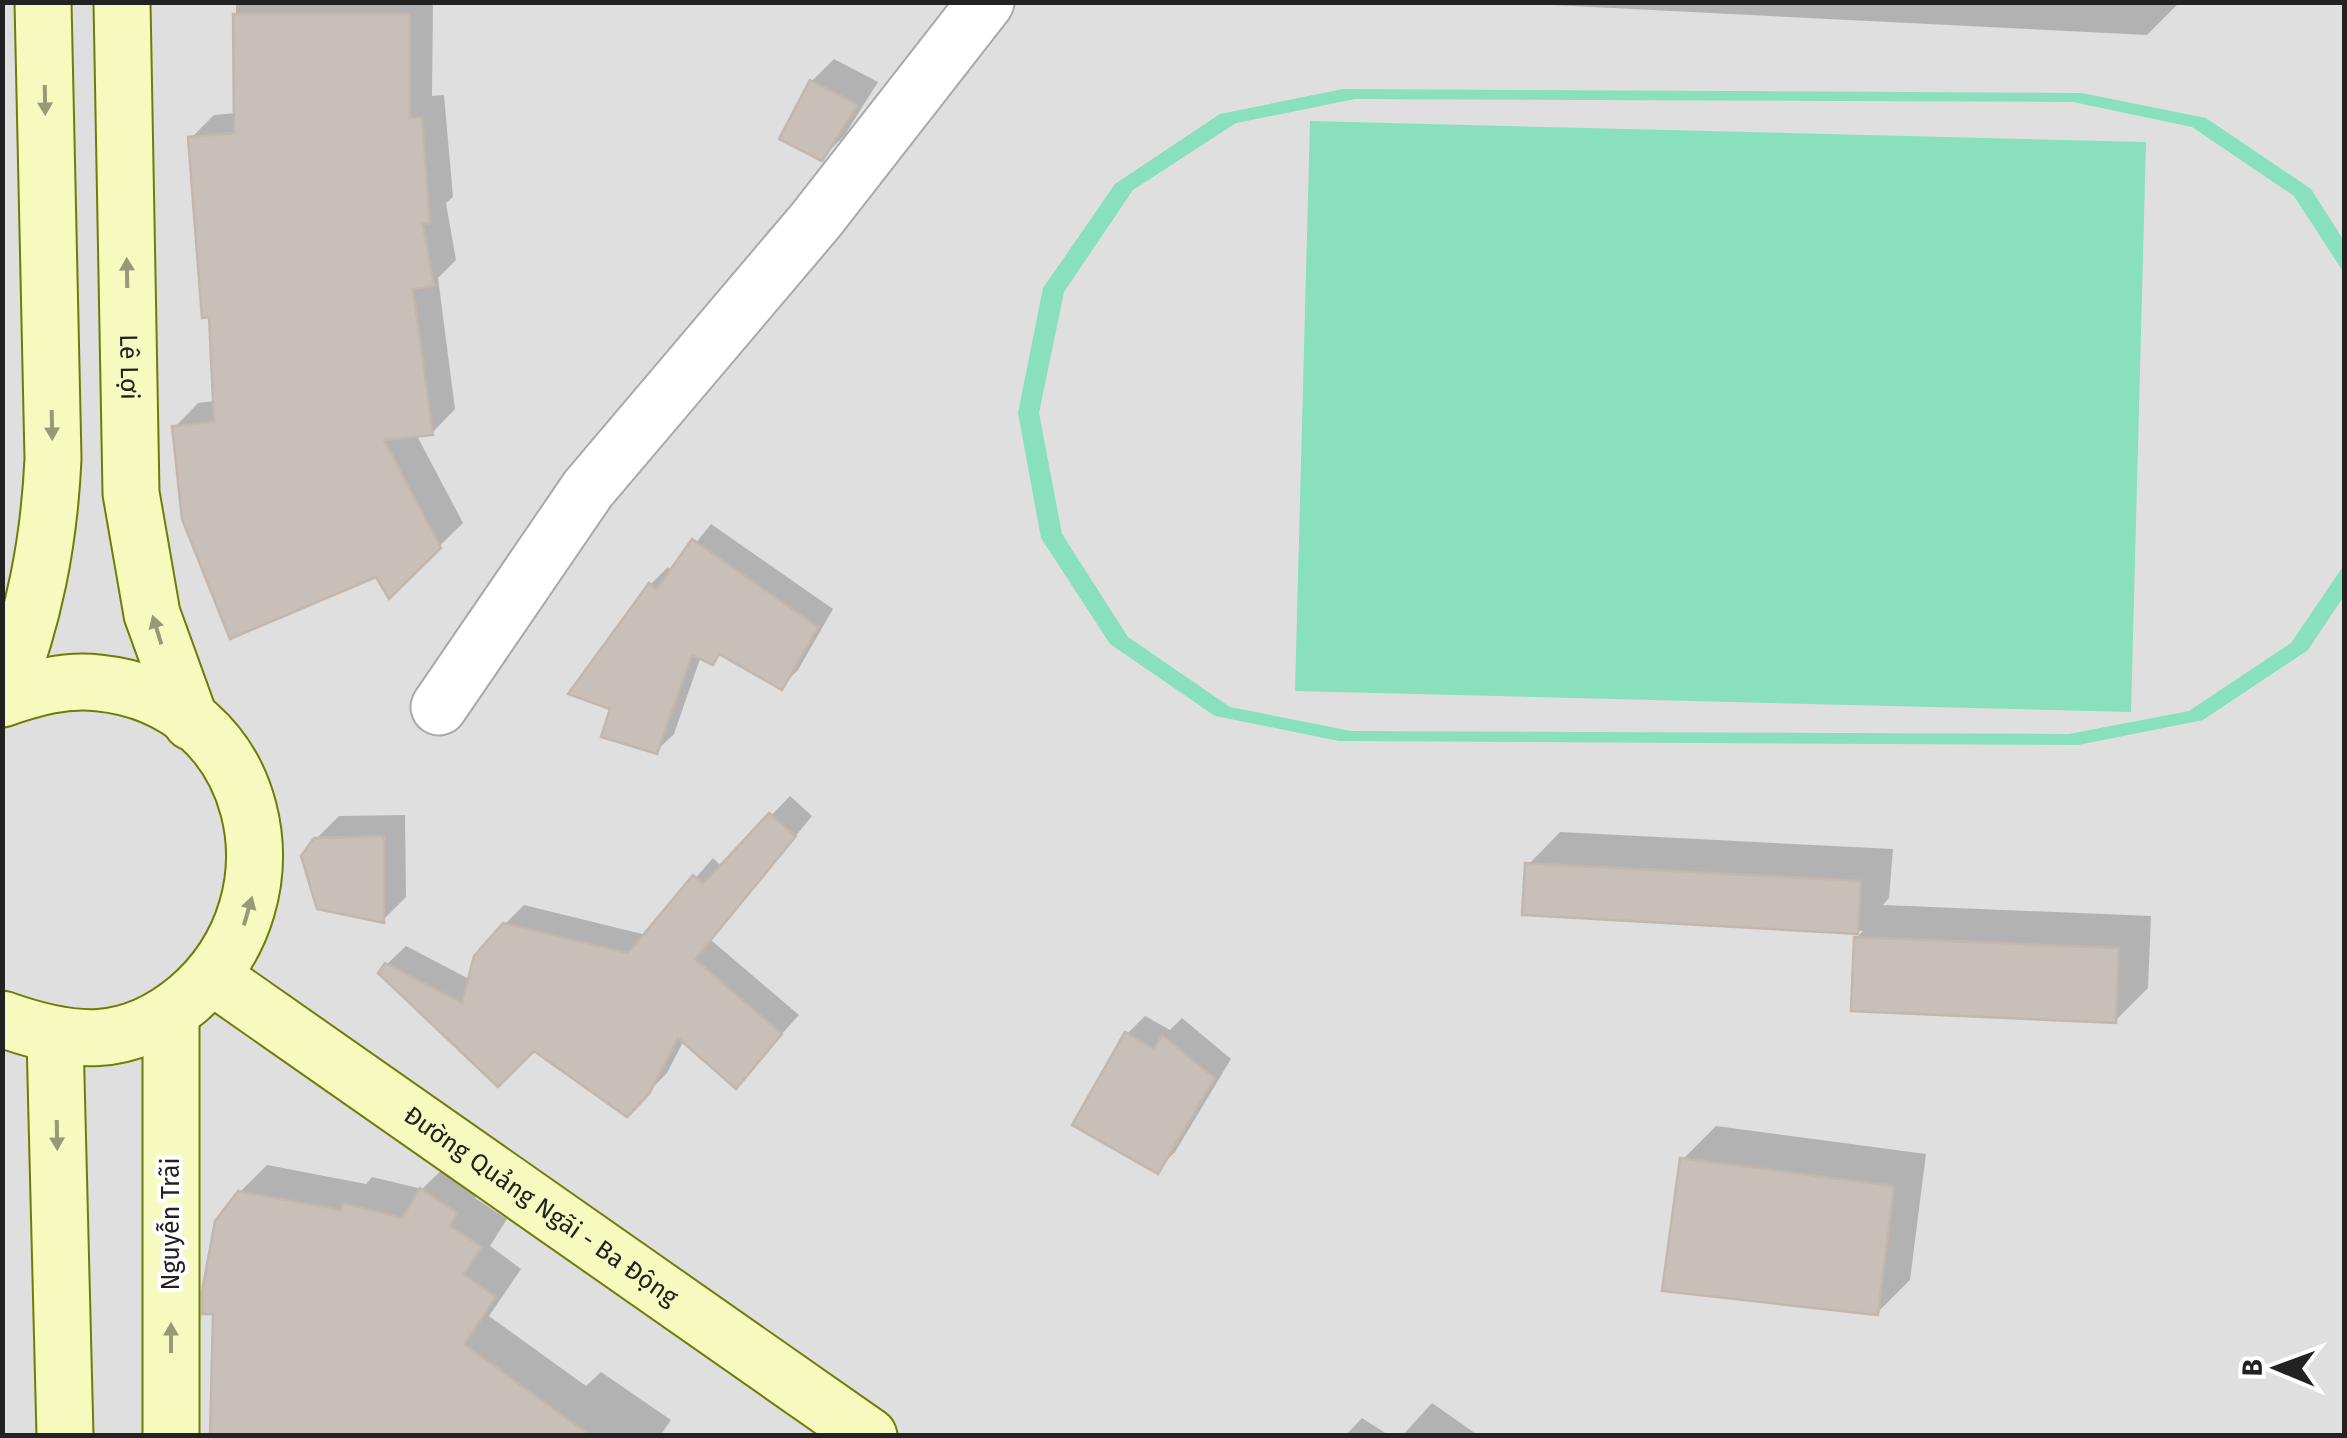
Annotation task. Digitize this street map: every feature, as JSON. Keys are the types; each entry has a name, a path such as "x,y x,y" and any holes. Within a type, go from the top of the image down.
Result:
{"main road":[{"path":"3,698 42,581 50,521 53,459 42,2"},
{"name":"Lê Lợi","path":"122,2 131,493 152,614 191,722"},
{"path":"2,1020 55,1038 95,1039 134,1030 171,1013 213,977 245,923 257,860 246,798 232,769 191,722 148,696 100,683 50,684 3,698"},
{"name":"Đường Quảng Ngãi - Ba Động","path":"213,977 869,1436"},
{"name":"Nguyễn Trãi","path":"171,1013 171,1436"},
{"path":"55,1038 65,1436"}],"street":[{"path":"439,707 588,490 816,220 986,2"}],"shaded area":[{"path":"3,3 2344,3 2344,1435 3,1435"}],"green space":[{"path":"1343,89 2082,93 2206,118 2311,189 2344,241 2344,273 2294,196 2192,127 2073,102 1355,99 1236,123 1133,190 1064,292 1039,413 1062,534 1128,637 1230,707 1351,731 2069,734 2189,711 2291,643 2344,565 2344,596 2308,650 2203,720 2078,745 1339,741 1215,716 1110,644 1041,538 1018,413 1043,288 1115,184 1220,114"},
{"path":"1310,121 2146,142 2131,712 1295,691"}],"building":[{"path":"233,14 410,14 410,118 422,117 430,223 423,224 434,286 413,289 433,435 384,440 441,548 389,599 376,577 230,639 182,519 172,426 214,422 209,317 202,318 188,137 234,133"},
{"path":"810,80 858,105 822,161 779,139"},
{"path":"692,539 818,627 782,690 719,654 713,665 692,655 657,754 601,737 610,709 568,694 649,583 657,589"},
{"path":"769,813 796,836 695,959 782,1034 736,1089 678,1038 649,1094 627,1117 534,1051 498,1087 378,973 385,963 462,1003 474,956 503,923 628,953 693,875 703,884"},
{"path":"384,836 384,923 317,909 301,856 314,838"},
{"path":"1525,863 1861,881 1858,934 1522,915"},
{"path":"1854,937 2119,948 2116,1023 1851,1011"},
{"path":"1125,1032 1154,1049 1162,1035 1215,1078 1158,1174 1072,1125"},
{"path":"1680,1158 1894,1186 1878,1315 1662,1291"},
{"path":"420,1188 457,1213 450,1226 482,1247 464,1274 496,1297 464,1344 591,1436 210,1436 213,1314 202,1314 202,1292 215,1221 238,1191 341,1210 343,1203 402,1218"}]}
